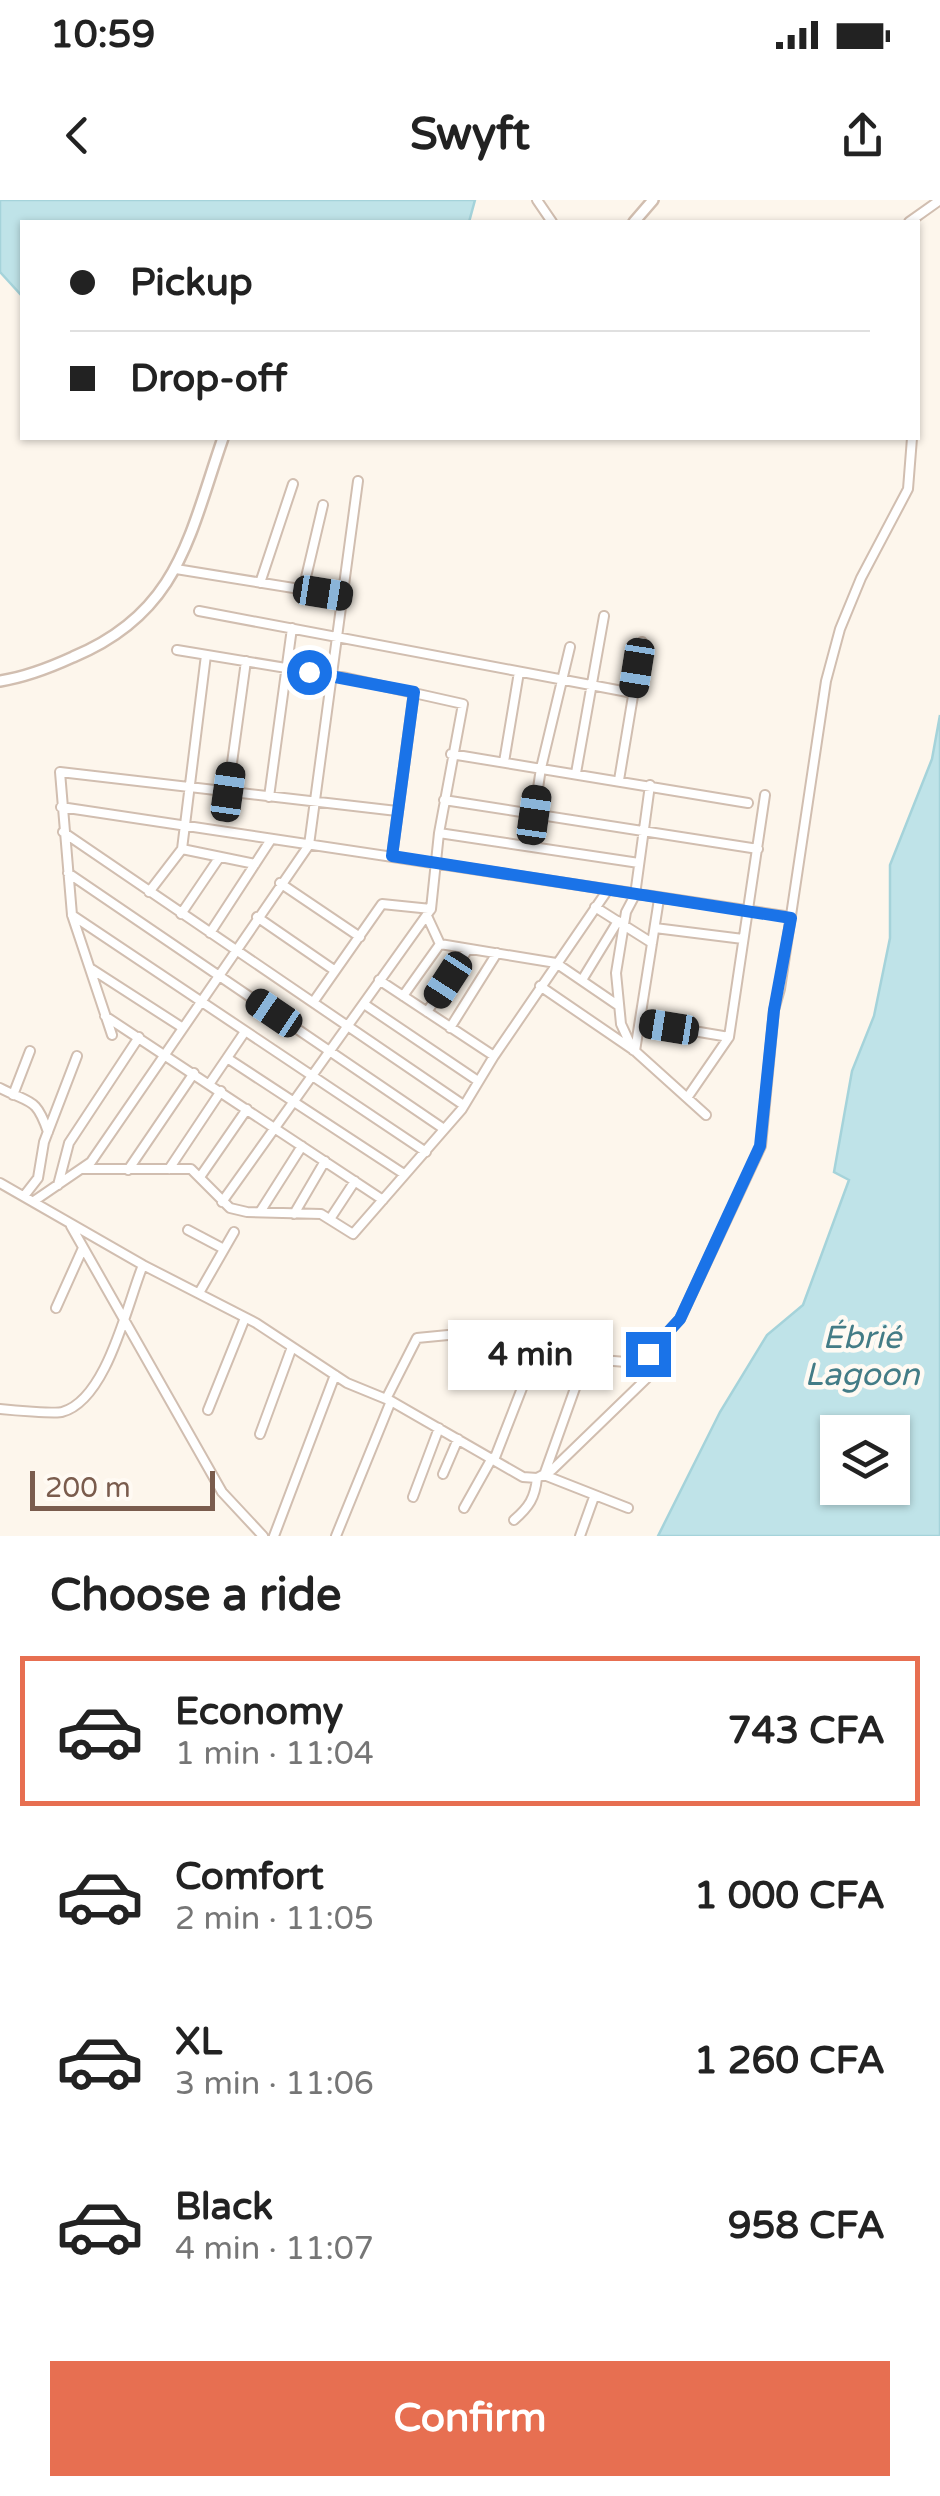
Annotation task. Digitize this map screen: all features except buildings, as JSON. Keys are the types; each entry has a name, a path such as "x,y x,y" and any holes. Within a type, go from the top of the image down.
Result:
{"street":[{"path":"636,220 653,200"},
{"path":"912,220 940,200"},
{"path":"0,681 25,677 117,636 158,599 176,569 222,440"},
{"path":"514,1520 535,1496 584,1363 589,1359 626,1362 648,1354 680,1319 760,1146 774,1010 826,682 840,629 908,489 912,440"},
{"path":"34,1201 91,1162 309,845 358,481"},
{"path":"260,583 293,484"},
{"path":"303,590 323,505"},
{"path":"176,569 343,596"},
{"path":"200,611 633,694"},
{"path":"576,773 604,616"},
{"path":"269,796 292,628"},
{"path":"618,780 642,642"},
{"path":"534,815 541,768 570,647"},
{"path":"177,650 332,676 462,704 451,754 429,912 440,944"},
{"path":"149,892 182,849 206,655"},
{"path":"228,792 246,662"},
{"path":"504,762 519,672"},
{"path":"392,856 414,692"},
{"path":"451,754 748,802"},
{"path":"112,1036 72,915 60,772 397,812"},
{"path":"582,980 635,895 650,785"},
{"path":"687,1098 729,1037 765,795"},
{"path":"444,800 758,849"},
{"path":"61,807 791,918"},
{"path":"63,832 462,1104"},
{"path":"439,833 639,862"},
{"path":"210,933 270,840"},
{"path":"182,849 255,864"},
{"path":"182,914 220,858"},
{"path":"67,872 444,1129"},
{"path":"280,882 360,937"},
{"path":"82,1169 191,1170 230,1208 320,1214 353,1234 444,1129 607,891"},
{"path":"634,1050 660,898"},
{"path":"314,1001 382,904 429,912"},
{"path":"595,907 652,943"},
{"path":"222,1202 429,912"},
{"path":"72,915 426,1152"},
{"path":"257,916 334,970"},
{"path":"620,923 616,973 619,1006 624,1035 634,1050"},
{"path":"655,928 744,939"},
{"path":"440,944 556,963 619,1006"},
{"path":"403,996 440,944"},
{"path":"427,1012 468,949"},
{"path":"450,1028 497,954"},
{"path":"89,968 183,1028"},
{"path":"379,980 494,1056"},
{"path":"540,986 634,1050 706,1115"},
{"path":"364,1004 478,1080"},
{"path":"106,1016 383,1200"},
{"path":"640,1022 729,1037"},
{"path":"210,1083 244,1033"},
{"path":"58,1185 70,1143 139,1037"},
{"path":"14,1095 30,1051"},
{"path":"24,1196 38,1178 48,1132 77,1056"},
{"path":"227,1058 404,1174"},
{"path":"128,1170 194,1073"},
{"path":"0,1088 36,1104 43,1112 48,1132"},
{"path":"169,1169 221,1091"},
{"path":"200,1177 247,1109"},
{"path":"260,1212 302,1146"},
{"path":"294,1214 325,1161"},
{"path":"330,1219 355,1181"},
{"path":"0,1183 245,1318 335,1375 388,1400 523,1476 540,1476 628,1508"},
{"path":"68,1222 222,1492 262,1536"},
{"path":"188,1230 224,1249"},
{"path":"199,1294 234,1232"},
{"path":"56,1308 82,1248"},
{"path":"0,1410 66,1411 93,1390 143,1265"},
{"path":"208,1410 245,1318"},
{"path":"336,1536 410,1346 417,1338 479,1332 566,1346"},
{"path":"464,1508 493,1459 540,1342"},
{"path":"260,1434 292,1347"},
{"path":"540,1476 552,1470 646,1379 648,1354"},
{"path":"274,1536 335,1375"},
{"path":"413,1497 439,1428"},
{"path":"443,1474 458,1439"},
{"path":"580,1536 594,1497"}],"water":[{"path":"0,200 475,200 470,220 20,220 20,294 0,272"},
{"name":"Ébrié Lagoon","path":"940,715 940,1536 658,1536 720,1412 767,1335 803,1305 849,1180 834,1172 852,1071 874,1016 890,938 890,865 932,759"}],"route":[{"path":"309,672 414,692 392,856 791,918 774,1010 760,1146 680,1319 648,1354"}]}
